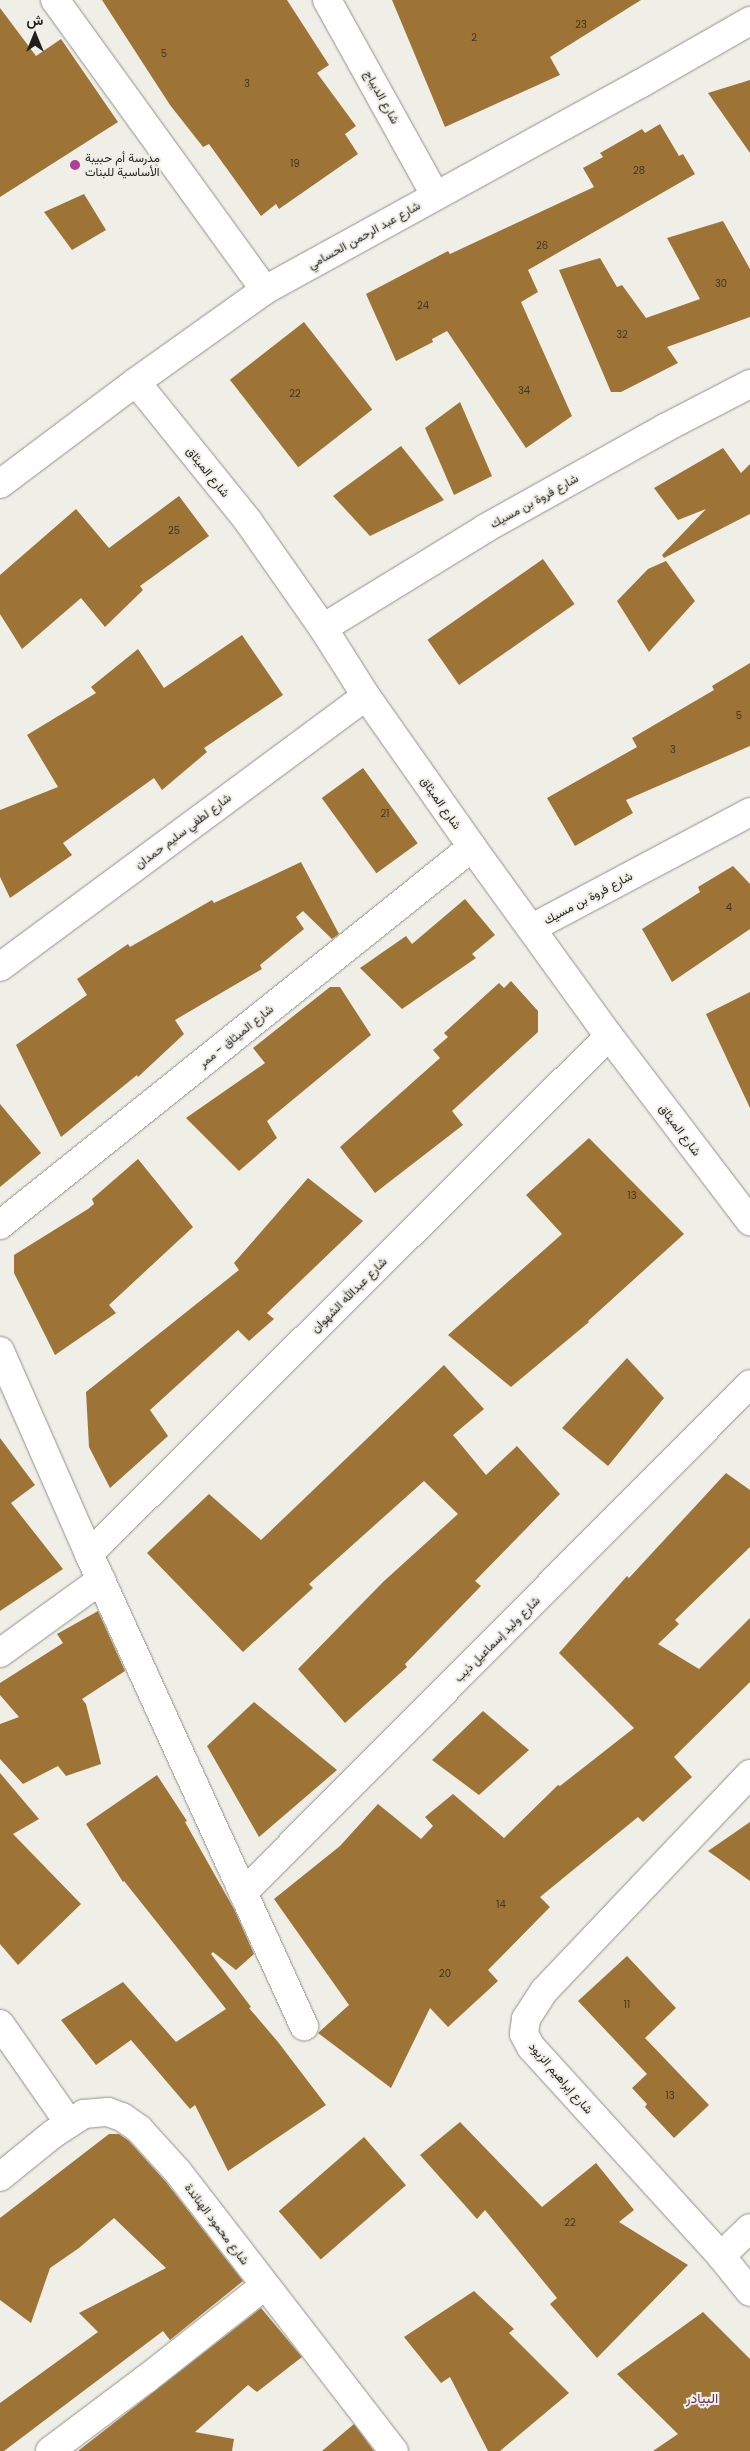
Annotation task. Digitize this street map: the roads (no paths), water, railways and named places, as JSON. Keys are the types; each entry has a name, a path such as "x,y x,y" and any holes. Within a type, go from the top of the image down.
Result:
{"street":[{"path":"55,0 265,290"},
{"name":"شارع الديباج","path":"326,0 435,195"},
{"name":"شارع عبد الرحمن الحسامي","path":"0,484 136,382 265,290 640,84 750,21"},
{"name":"شارع الميثاق","path":"136,382 248,521 324,628 366,696 472,847 609,1036 750,1221"},
{"name":"شارع فروة بن مسيك","path":"324,628 486,528 665,428 750,384"},
{"name":"شارع لطفي سليم حمدان","path":"0,967 366,696"},
{"name":"شارع فروة بن مسيك","path":"532,928 750,812"},
{"name":"شارع الميثاق - ممر","path":"0,1224 472,847"},
{"name":"شارع عبدالله الشهوان","path":"88,1554 609,1036"},
{"path":"0,1351 88,1554 304,2026"},
{"name":"شارع وليد إسماعيل ذيب","path":"243,1893 750,1384"},
{"path":"0,1653 101,1580"},
{"name":"شارع إبراهيم الزيود","path":"750,1774 544,1991 526,2019 524,2034 531,2047 721,2256 750,2292"},
{"path":"0,2024 69,2123"},
{"name":"شارع محمود الهناندة","path":"0,2178 69,2123 84,2114 108,2112 122,2117 139,2129 178,2172 264,2286 394,2451"},
{"path":"721,2256 750,2228"},
{"path":"50,2451 146,2379 264,2286"}],"place":[{"name":"مدرسة أم حبيبة الأساسية للبنات","path":"75,165"}],"district":[{"name":"البيادر","path":"702,2398"}]}
